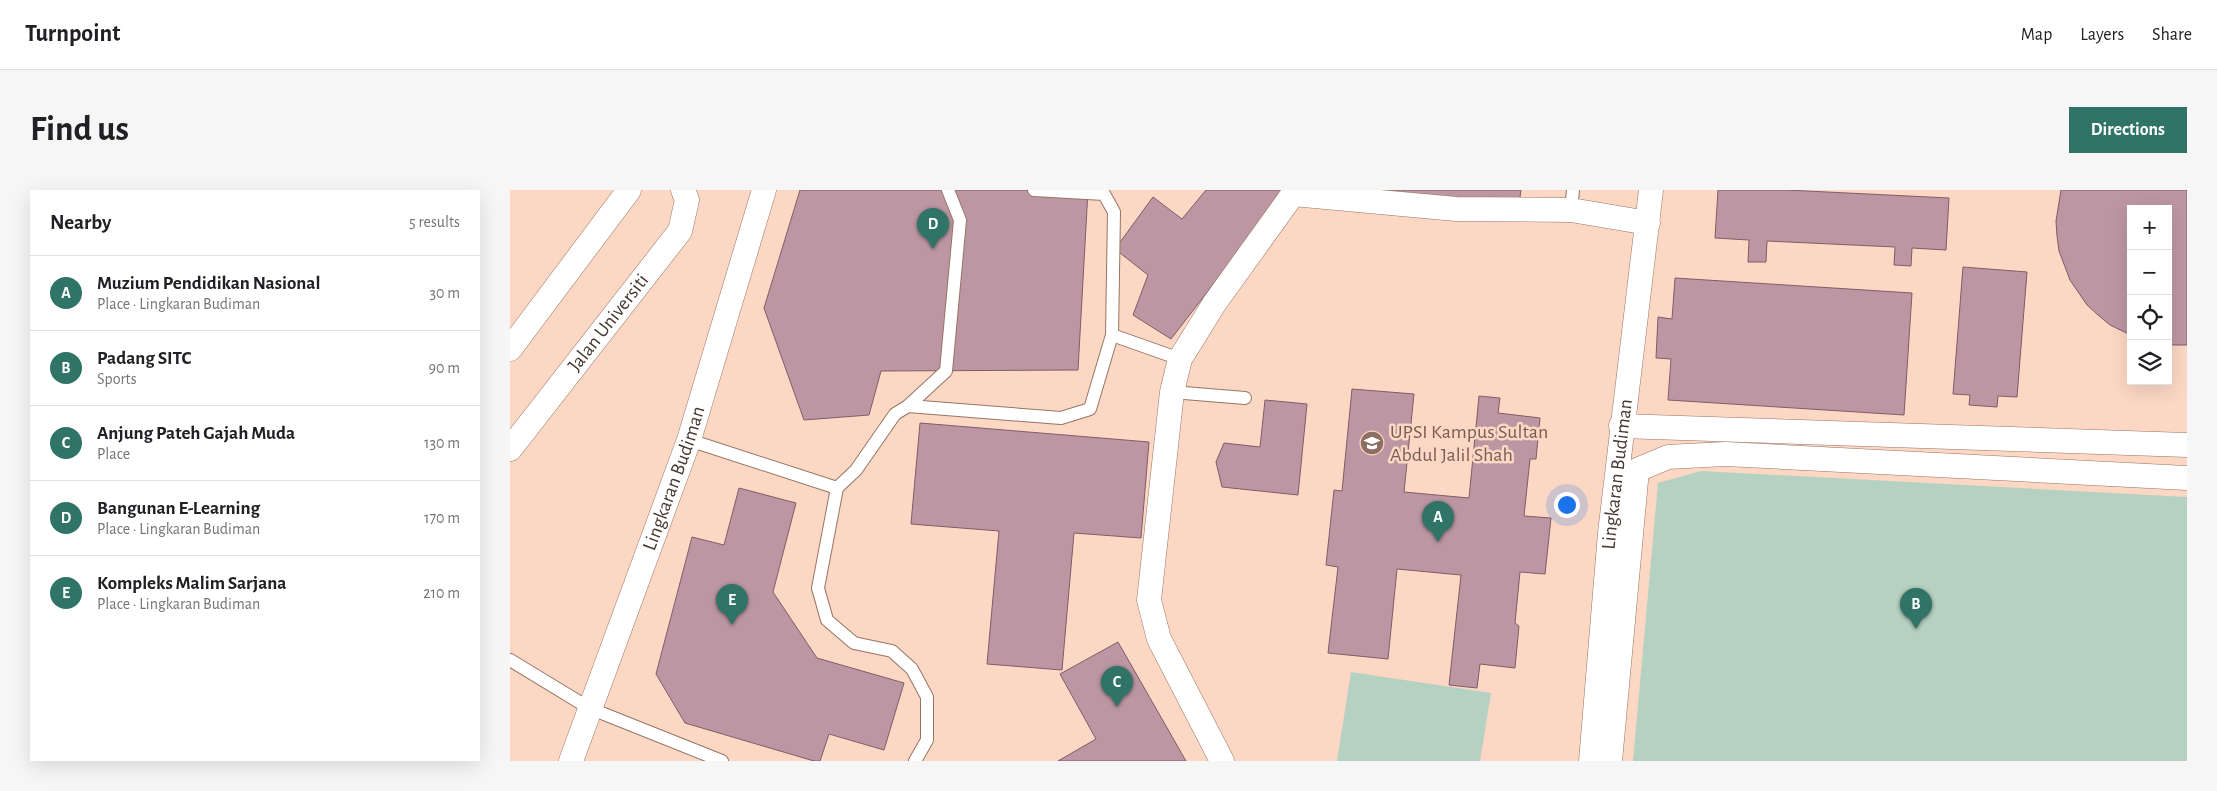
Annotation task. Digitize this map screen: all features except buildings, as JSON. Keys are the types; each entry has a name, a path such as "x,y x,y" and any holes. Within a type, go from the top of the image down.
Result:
{"street":[{"path":"510,348 629,190"},
{"name":"Jalan Universiti","path":"510,449 680,231 688,200 683,190"},
{"name":"Lingkaran Budiman","path":"571,761 689,440 764,190"},
{"name":"Lingkaran Budiman","path":"1591,761 1621,426 1651,190"},
{"path":"1222,761 1159,639 1149,600 1172,392 1180,359 1214,304 1293,194 1456,209 1572,200 1648,223"},
{"path":"1621,426 2187,445"},
{"path":"1610,761 1637,470 1668,457 1725,454 2187,478"}],"lane":[{"path":"915,761 927,740 928,697 912,669 892,651 854,643 827,620 818,588 837,488 856,470 895,414 908,406 946,371 960,220 948,190"},
{"path":"908,406 1062,418 1090,408 1112,335 1114,212 1104,194 1034,190"},
{"path":"1112,335 1180,359"},
{"path":"1172,392 1245,398"},
{"path":"689,440 837,488"},
{"path":"510,660 589,708 722,761"}],"green space":[{"path":"1701,471 2187,497 2187,761 1633,761 1658,483"},
{"path":"1351,672 1491,693 1480,761 1337,761"}],"place":[{"name":"Bangunan E-Learning","path":"933,249"},
{"name":"UPSI Kampus Sultan Abdul Jalil Shah","path":"1372,443"},
{"name":"Muzium Pendidikan Nasional","path":"1438,542"},
{"name":"Kompleks Malim Sarjana","path":"732,625"},
{"name":"Padang SITC","path":"1916,629"},
{"name":"Anjung Pateh Gajah Muda","path":"1117,707"}]}
